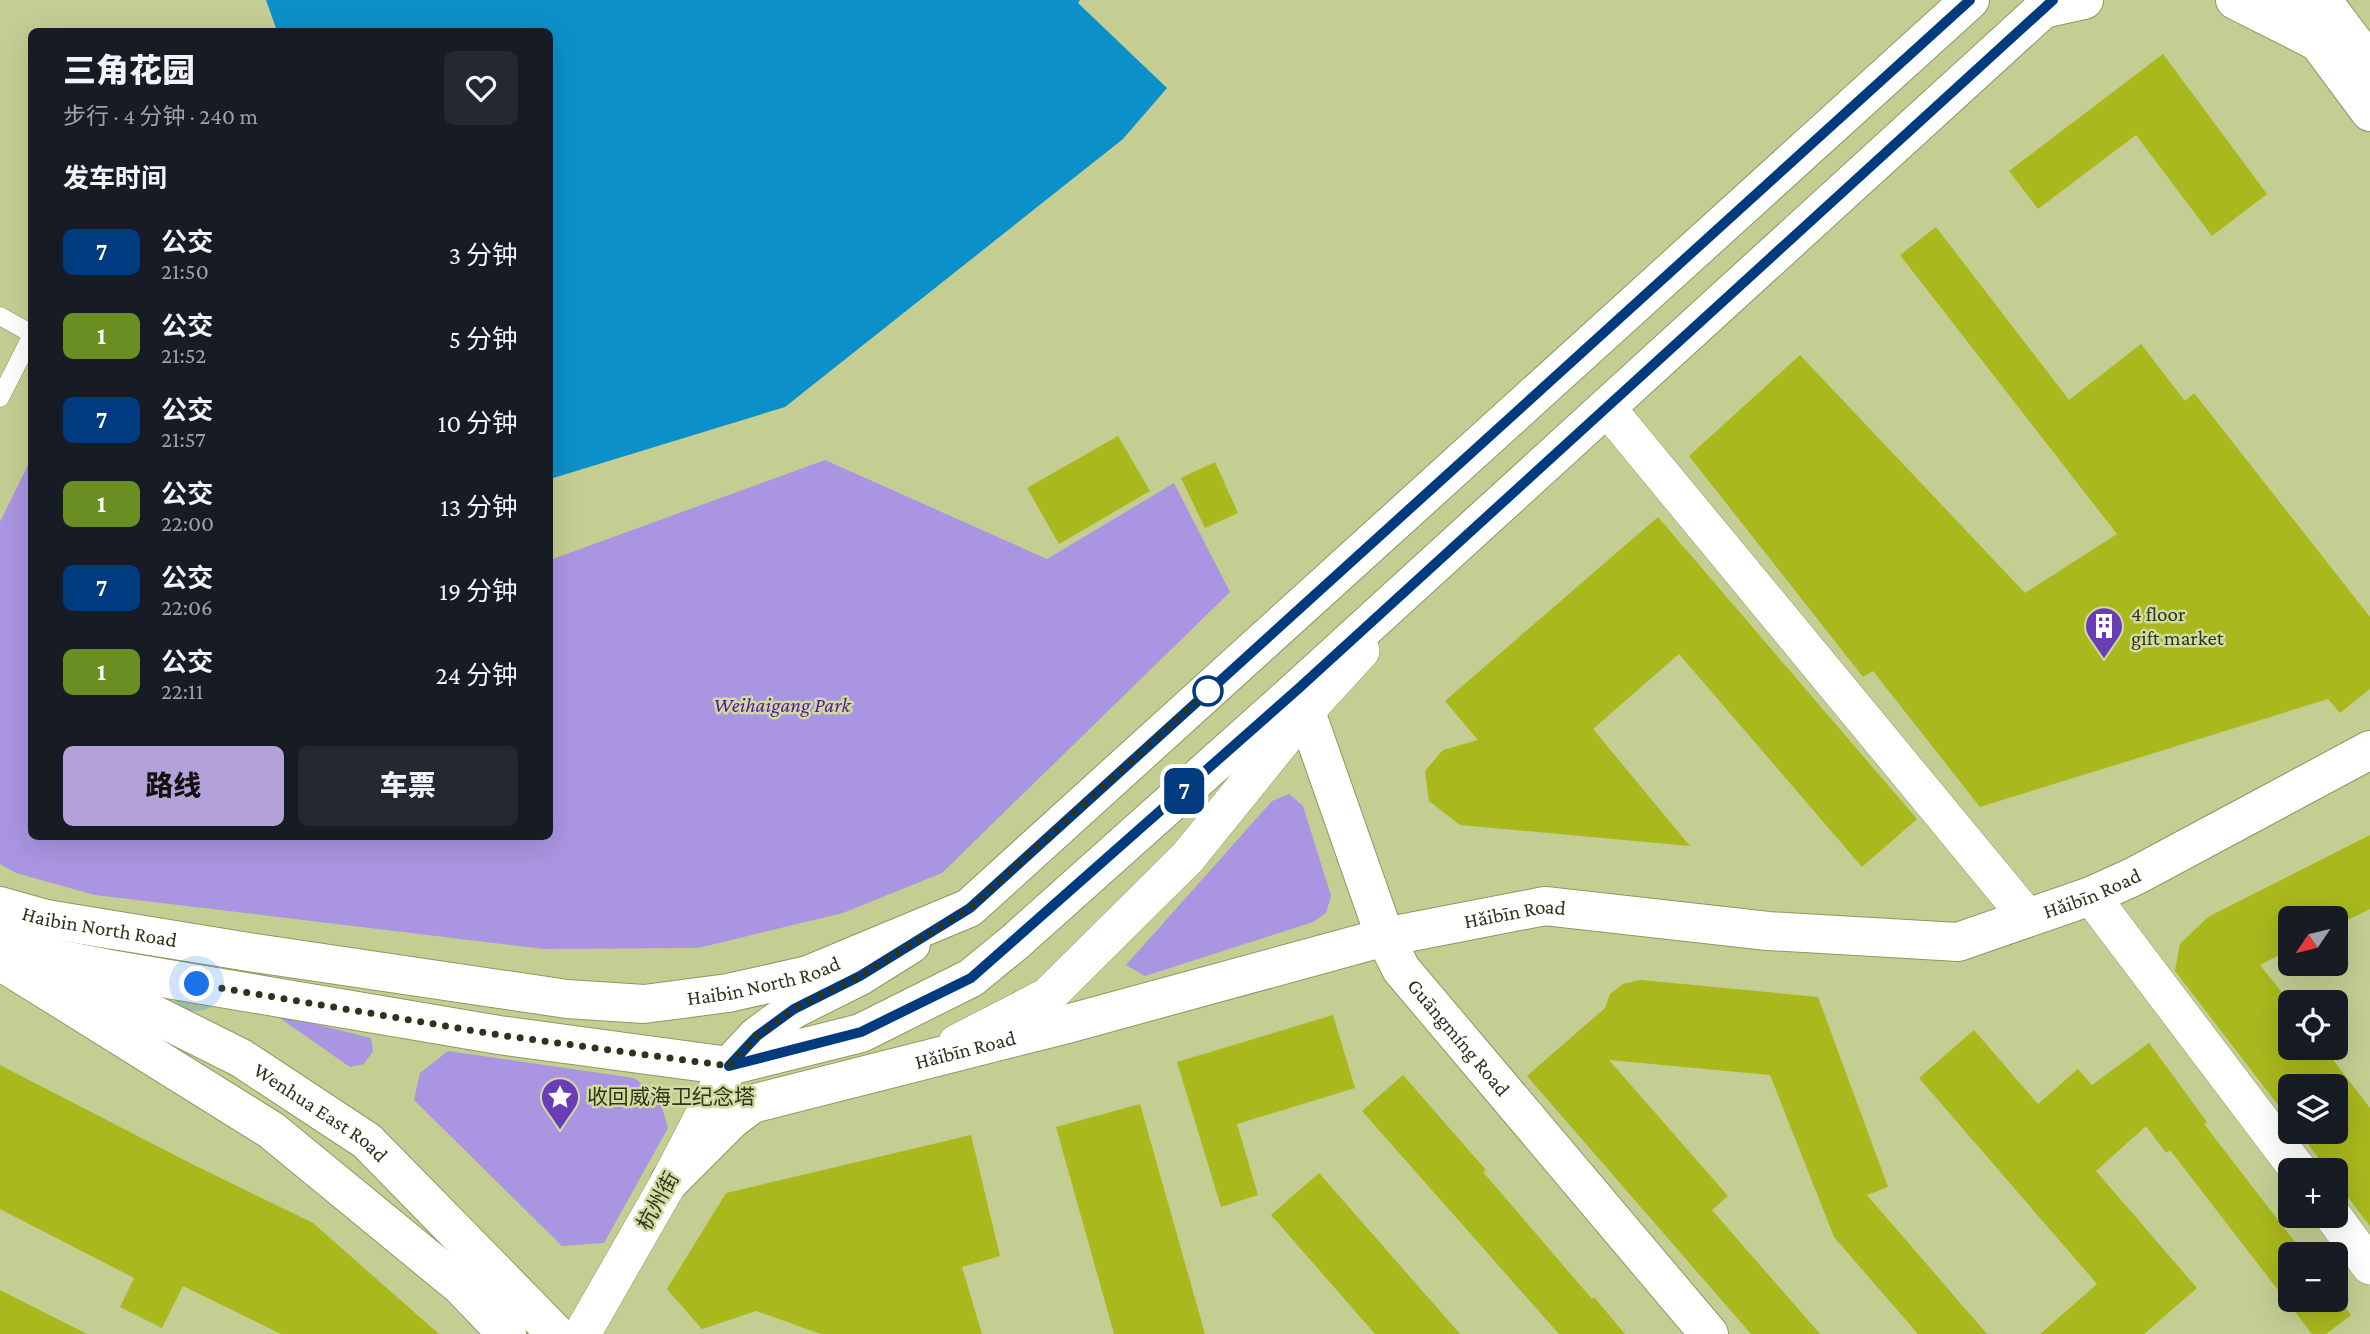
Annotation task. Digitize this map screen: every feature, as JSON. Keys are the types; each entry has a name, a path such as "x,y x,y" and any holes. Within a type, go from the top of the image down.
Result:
{"main road":[{"name":"Haibin North Road","path":"0,906 46,919 268,956 567,999 644,1004 728,993 808,975 970,908 1970,0"},
{"path":"2048,5 2084,0"},
{"path":"2235,0 2328,17"},
{"path":"2287,0 2328,17 2370,64"},
{"name":"Haibin North Road","path":"0,943 18,958 499,1035 729,1066 861,1032 971,978 1302,700 1457,545 2048,5"},
{"path":"2328,17 2370,112"},
{"name":"Guāngmíng Road","path":"1302,700 1385,937 1401,969 1709,1334"},
{"name":"Hǎibīn Road","path":"669,1182 752,1104 1067,1024 1385,937 1545,906 1768,931 1958,942 2091,896 2135,876 2370,750"},
{"path":"729,1066 757,1036 794,1009 860,976 970,908"},
{"path":"0,912 18,958"},
{"name":"Wenhua East Road","path":"18,958 271,1130 461,1286 507,1334"},
{"name":"Wenhua East Road","path":"18,958 241,1058 367,1141 556,1334"}],"street":[{"path":"1607,408 2028,918"},
{"path":"922,1061 1048,996 1188,857 1302,700"},
{"path":"2091,896 2289,1158"},
{"name":"杭州街","path":"582,1334 669,1182 729,1066"},
{"path":"2342,1228 2370,1266"}],"lane":[{"path":"0,316 28,332"},
{"path":"0,398 28,342"}],"green space":[{"name":"Weihaigang Park","path":"825,460 1047,559 1174,483 1230,592 942,873 843,913 698,948 544,949 95,895 16,873 0,864 0,522 28,465 28,840 553,840 553,559"},
{"path":"1289,794 1303,806 1331,896 1326,913 1313,922 1145,976 1126,965 1272,801"},
{"path":"274,1014 371,1038 373,1051 364,1064 350,1067"},
{"path":"448,1051 634,1078 659,1097 668,1128 604,1243 562,1246 414,1100 420,1073"}],"water":[{"path":"266,0 1080,0 1078,3 1167,88 1123,139 785,407 553,478 553,28 276,28"}],"building":[{"path":"2163,54 2267,194 2212,236 2136,135 2038,209 2009,171"},
{"path":"1936,227 2069,400 2141,344 2185,401 2194,393 2370,617 2370,689 2340,713 2328,699 1980,807 1873,671 1863,677 1689,456 1800,355 2025,593 2117,534 1900,255"},
{"path":"1118,436 1150,491 1059,544 1027,488"},
{"path":"1215,462 1238,513 1205,528 1181,478"},
{"path":"1658,517 1917,819 1862,867 1679,654 1593,729 1690,846 1460,825 1429,801 1425,771 1443,750 1478,740 1445,701"},
{"path":"2370,835 2370,909 2348,920 2348,906 2278,906 2278,956 2260,965 2280,990 2278,1060 2333,1060 2344,1074 2278,1074 2278,1105 2175,971 2180,944 2208,917"},
{"path":"1641,980 1818,997 1888,1187 1867,1195 1987,1334 1918,1334 1834,1237 1770,1075 1609,1060 1728,1196 1712,1210 1820,1334 1751,1334 1527,1076 1605,1008 1610,994 1623,984"},
{"path":"1333,1015 1355,1088 1237,1124 1258,1195 1221,1207 1177,1062"},
{"path":"1974,1030 2038,1104 2078,1069 2092,1085 2149,1043 2207,1122 2204,1124 2278,1220 2278,1228 2284,1228 2295,1242 2278,1242 2278,1290 2170,1150 2166,1153 2146,1126 2096,1171 2197,1288 2144,1334 2040,1334 2097,1284 1919,1078"},
{"path":"0,1065 313,1223 439,1334 281,1334 183,1286 162,1328 120,1307 134,1278 0,1209"},
{"path":"1403,1075 1486,1170 1483,1172 1625,1334 1559,1334 1362,1111"},
{"path":"2348,1079 2370,1108 2370,1226 2348,1198 2348,1158 2318,1158 2308,1144 2348,1144"},
{"path":"1140,1104 1205,1334 1114,1334 1056,1127"},
{"path":"971,1135 1000,1256 962,1267 982,1334 821,1334 756,1311 702,1329 667,1289 726,1193"},
{"path":"1319,1173 1460,1334 1375,1334 1271,1215"},
{"path":"0,1290 87,1334 0,1334"},
{"path":"2348,1311 2351,1315 2326,1334 2312,1334 2295,1312"}],"bus line":[{"name":"7","path":"1970,0 970,908 860,976 794,1009 757,1036 729,1066 861,1032 971,978 1015,942 1298,689 2053,0"}],"place":[{"name":"4 floor gift market","path":"2104,660"},
{"name":"收回威海卫纪念塔","path":"560,1131"}],"route":[{"path":"197,984 499,1035 729,1066 757,1036 794,1009 860,976 970,908 1208,691"}]}
